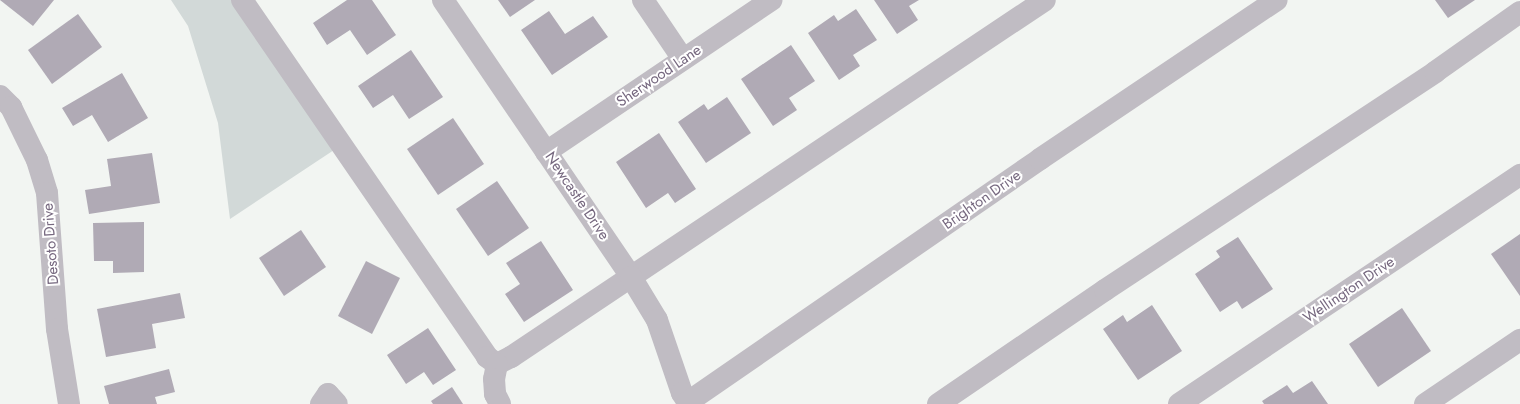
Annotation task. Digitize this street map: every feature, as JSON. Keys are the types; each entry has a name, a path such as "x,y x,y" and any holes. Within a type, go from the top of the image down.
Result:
{"street":[{"path":"242,0 486,357 497,364"},
{"name":"Newcastle Drive","path":"442,0 631,276 657,320 682,393 688,403"},
{"path":"642,0 683,59"},
{"name":"Sherwood Lane","path":"546,152 772,0"},
{"path":"500,404 495,394 494,379 497,364 1045,0"},
{"name":"Brighton Drive","path":"688,403 1034,164 1277,0"},
{"path":"938,404 1105,290 1435,72 1520,12"},
{"name":"Desoto Drive","path":"0,96 11,106 37,160 47,193 57,329 69,404"},
{"name":"Wellington Drive","path":"1179,404 1520,175"},
{"path":"1425,404 1520,340"}],"shaded area":[{"path":"171,0 234,0 337,148 230,219 218,123 188,26"}],"building":[{"path":"0,0 54,0 33,26"},
{"path":"347,0 372,0 396,35 367,55 350,30 327,45 313,23"},
{"path":"498,0 535,0 510,17"},
{"path":"874,0 919,0 909,6 918,20 897,34"},
{"path":"1435,0 1475,0 1448,18"},
{"path":"856,9 877,40 853,55 860,66 839,80 808,33 834,15 838,21"},
{"path":"549,11 565,34 593,16 608,37 552,75 521,30"},
{"path":"78,14 102,47 52,84 28,50"},
{"path":"791,45 815,81 789,98 797,110 773,126 741,79"},
{"path":"411,50 443,97 409,119 393,95 373,108 358,86"},
{"path":"122,73 148,118 108,142 92,115 73,126 62,108"},
{"path":"727,97 751,133 706,163 678,122 704,104 708,110"},
{"path":"453,118 484,164 438,195 407,149"},
{"path":"659,133 696,189 675,203 668,193 646,208 616,162"},
{"path":"152,153 160,203 89,214 85,190 111,186 107,159"},
{"path":"497,181 529,228 488,256 456,209"},
{"path":"144,222 144,272 113,273 113,261 94,261 93,223"},
{"path":"301,230 326,267 284,296 259,258"},
{"path":"1520,234 1520,296 1491,254"},
{"path":"1238,237 1273,289 1242,309 1237,301 1220,312 1195,274 1220,257 1216,251"},
{"path":"541,241 573,290 524,322 505,294 520,284 506,263"},
{"path":"366,261 400,278 372,334 338,316"},
{"path":"180,293 185,318 152,324 156,348 106,357 97,309"},
{"path":"1152,305 1182,351 1138,380 1103,329 1123,315 1127,322"},
{"path":"1402,308 1431,351 1378,387 1349,344"},
{"path":"428,328 456,370 433,385 424,372 406,384 387,355"},
{"path":"169,369 175,392 155,397 157,404 109,404 104,386"},
{"path":"1312,381 1328,404 1264,404 1262,401 1287,385 1293,393"},
{"path":"452,387 463,404 433,404 431,401"}]}
